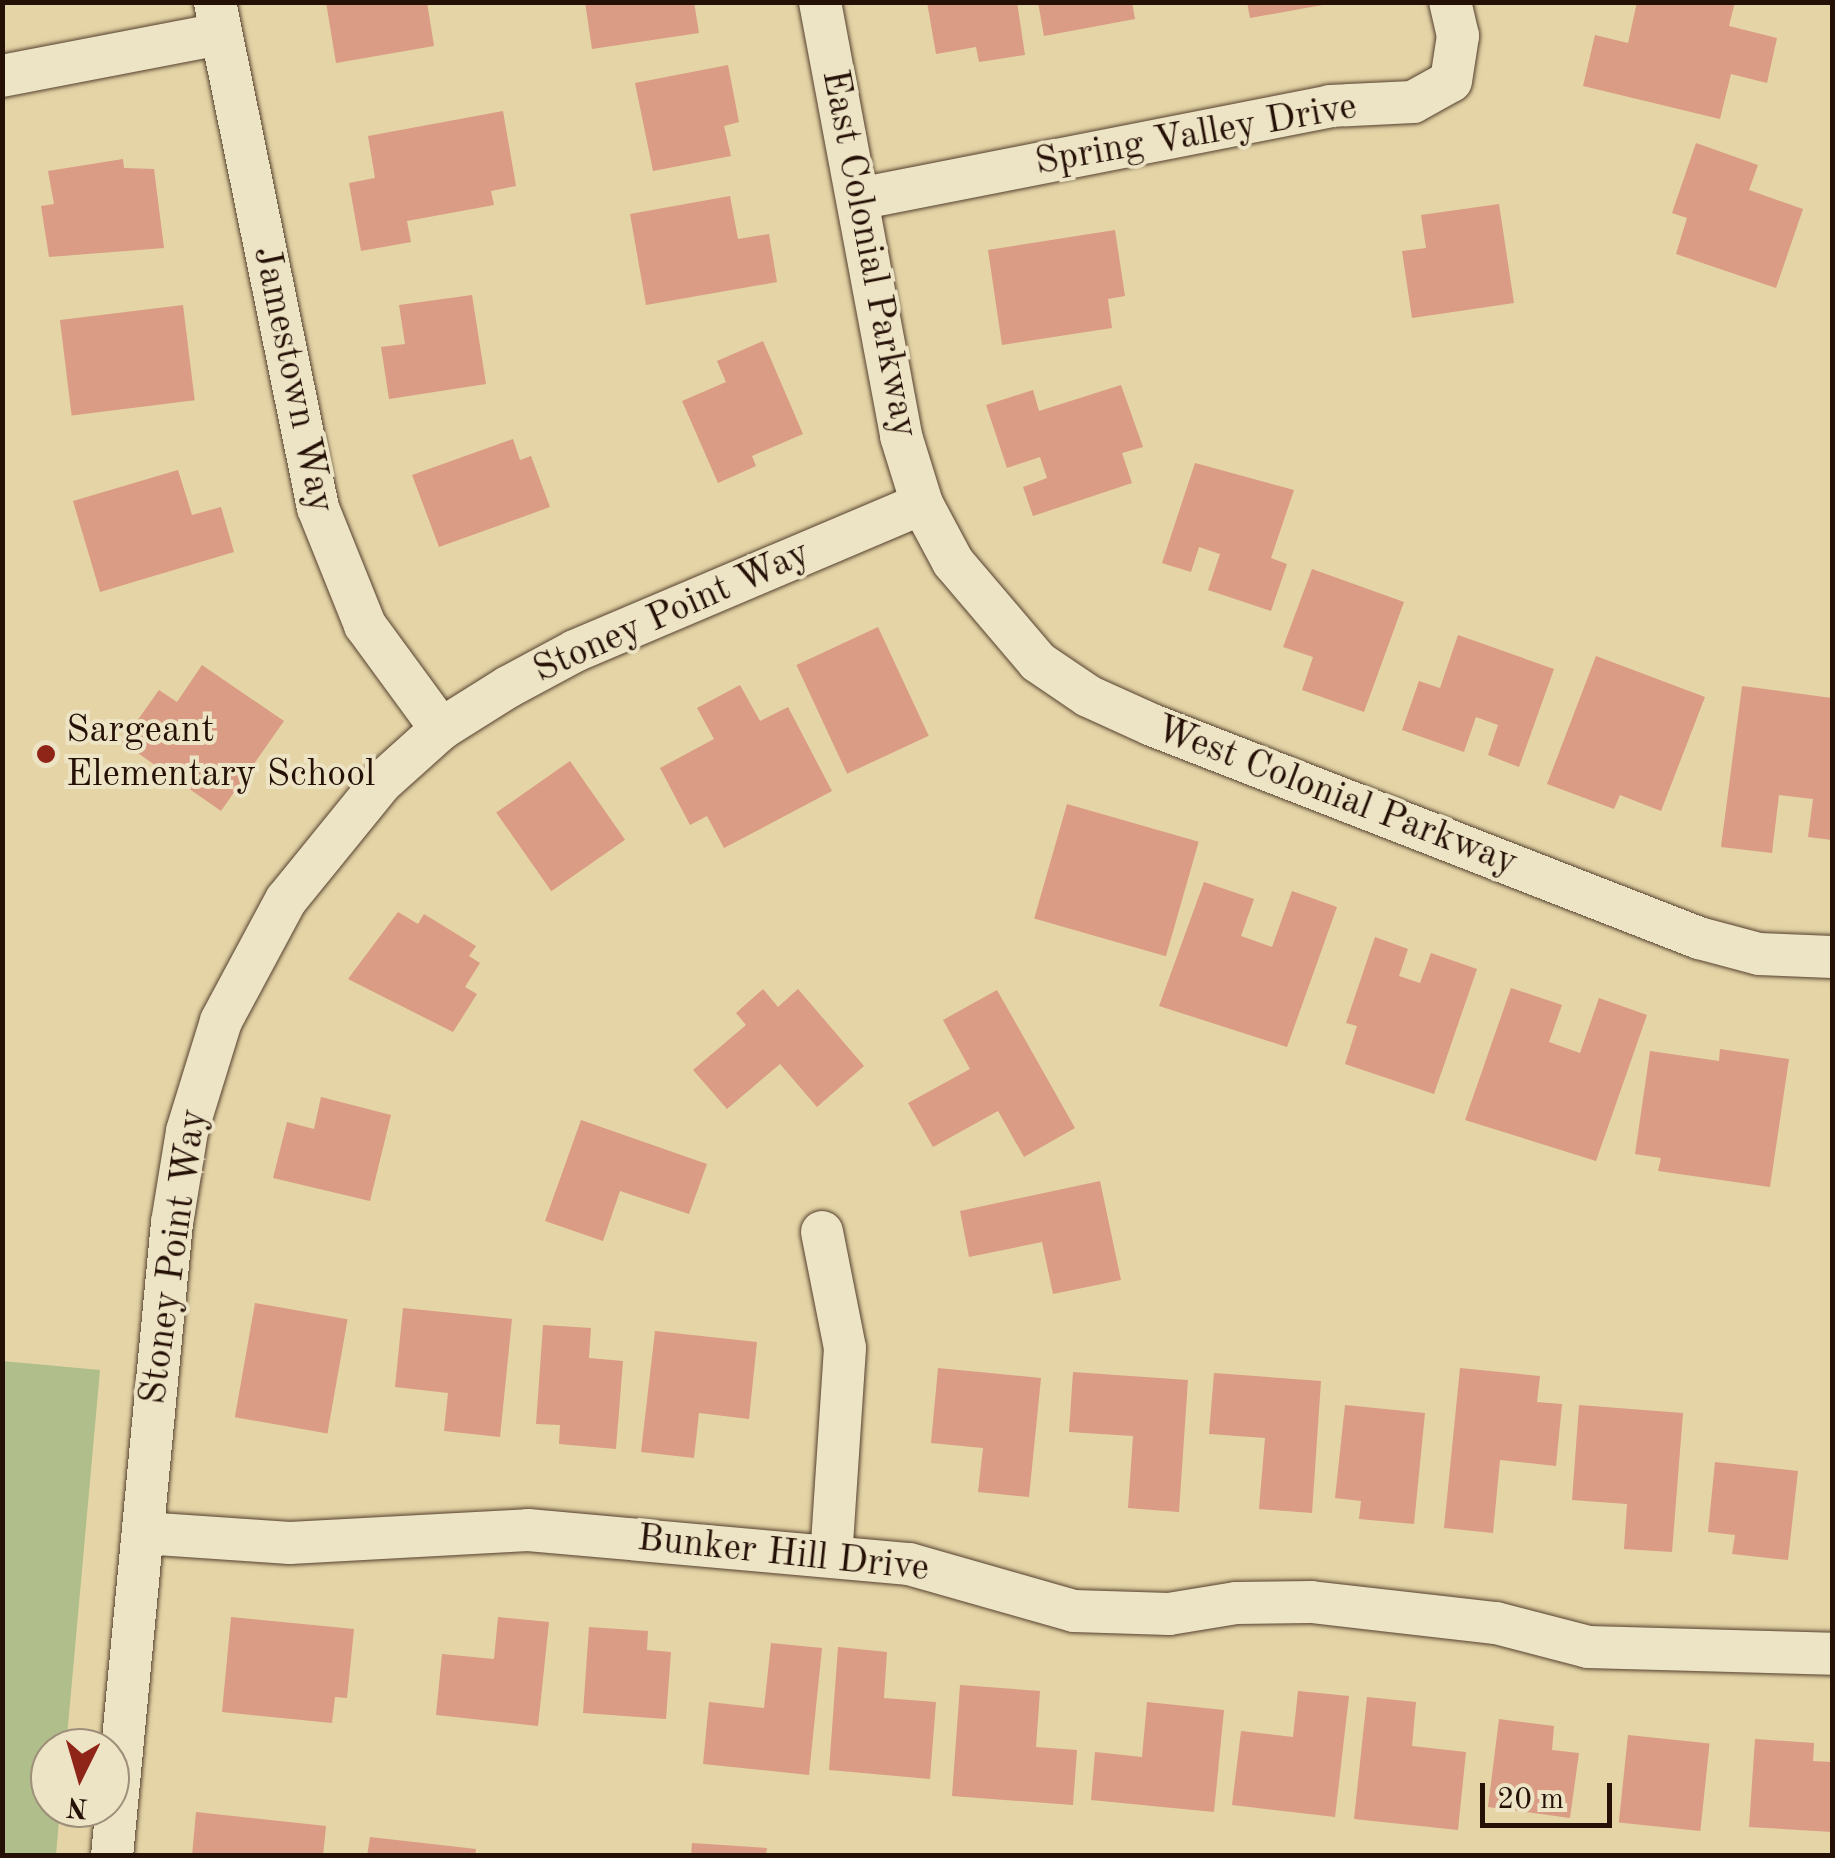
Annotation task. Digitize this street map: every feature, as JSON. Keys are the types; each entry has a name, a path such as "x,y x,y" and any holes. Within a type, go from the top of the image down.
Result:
{"street":[{"name":"East Colonial Parkway","path":"820,2 901,436 922,504"},
{"name":"Spring Valley Drive","path":"858,198 1330,106 1413,102 1452,81 1458,36 1450,2"},
{"path":"2,76 218,18"},
{"name":"Jamestown Way","path":"218,18 318,508 365,625 440,729"},
{"name":"Stoney Point Way","path":"112,1856 172,1223 187,1132 215,1037 248,964 307,871 382,783 440,729 574,651 922,504"},
{"name":"West Colonial Parkway","path":"922,504 953,562 995,618 1038,662 1088,696 1700,938 1759,954 1832,957"},
{"path":"822,1232 845,1348 831,1557"},
{"name":"Bunker Hill Drive","path":"142,1532 290,1543 528,1530 831,1557 954,1573 1026,1601 1074,1611 1169,1614 1311,1602 1454,1616 1588,1646 1832,1654"}],"green space":[{"path":"2,1361 100,1370 68,1728 30,1728 30,1828 58,1828 56,1855 3,1855"}],"building":[{"path":"326,2 427,2 434,46 336,63"},
{"path":"585,2 694,2 699,33 592,49"},
{"path":"927,2 1017,2 1025,55 979,62 976,47 936,54"},
{"path":"1038,2 1132,2 1135,19 1044,36"},
{"path":"1247,2 1328,2 1328,4 1250,18"},
{"path":"1637,2 1735,2 1729,26 1777,38 1767,83 1731,74 1720,119 1583,86 1595,35 1628,43"},
{"path":"728,65 739,122 724,126 731,156 653,171 635,83"},
{"path":"503,111 516,186 491,191 494,205 407,221 411,242 361,251 349,183 375,178 368,136"},
{"path":"1696,143 1758,165 1749,190 1803,209 1776,288 1676,254 1687,218 1672,213"},
{"path":"123,159 124,168 154,169 164,248 49,257 41,206 54,204 48,171"},
{"path":"730,196 738,239 769,234 777,282 646,305 630,214"},
{"path":"1499,204 1514,303 1412,318 1402,251 1426,248 1421,215"},
{"path":"1115,230 1125,296 1108,299 1112,328 1002,345 988,250"},
{"path":"472,295 486,384 389,399 381,347 405,344 399,305"},
{"path":"183,305 195,400 72,415 60,320"},
{"path":"763,341 803,434 752,456 756,466 718,483 682,401 726,382 717,361"},
{"path":"1121,385 1143,447 1122,453 1132,483 1033,516 1023,487 1047,478 1040,457 1007,468 986,405 1033,390 1039,411"},
{"path":"513,439 520,460 531,456 550,507 439,547 412,475"},
{"path":"1195,463 1294,490 1271,558 1287,564 1271,611 1208,590 1220,554 1199,547 1191,572 1162,563"},
{"path":"178,470 192,515 221,507 234,552 100,592 73,501"},
{"path":"1312,569 1404,602 1364,712 1302,690 1313,657 1283,647"},
{"path":"878,627 929,736 847,774 796,665"},
{"path":"1458,635 1554,669 1519,767 1488,755 1498,725 1476,717 1464,752 1402,730 1419,681 1440,688"},
{"path":"1596,656 1705,697 1661,811 1620,795 1614,809 1547,784"},
{"path":"202,665 284,721 221,811 122,742 159,690 177,702"},
{"path":"740,685 760,721 788,707 832,791 724,848 707,816 690,825 660,768 714,739 697,708"},
{"path":"1742,686 1832,698 1832,840 1808,837 1813,799 1779,795 1772,853 1721,847"},
{"path":"570,761 625,840 551,891 496,813"},
{"path":"1067,804 1199,842 1166,956 1034,918"},
{"path":"1204,882 1254,899 1241,936 1272,947 1292,891 1337,907 1287,1047 1159,1006"},
{"path":"398,912 418,924 424,914 476,946 469,956 480,963 465,987 477,994 453,1032 348,979"},
{"path":"1375,937 1408,949 1399,976 1420,983 1431,953 1477,969 1434,1094 1345,1064 1357,1026 1346,1023"},
{"path":"1511,988 1562,1005 1549,1042 1580,1053 1599,998 1647,1015 1596,1161 1465,1120"},
{"path":"763,989 778,1007 798,989 864,1066 817,1107 780,1064 727,1109 693,1070 746,1025 736,1013"},
{"path":"997,990 1075,1128 1024,1157 998,1111 933,1147 908,1103 970,1069 943,1020"},
{"path":"1720,1049 1789,1059 1770,1187 1658,1171 1661,1158 1635,1154 1650,1051 1719,1061"},
{"path":"321,1097 391,1115 370,1201 273,1178 287,1122 314,1129"},
{"path":"581,1120 707,1164 689,1214 620,1191 603,1241 545,1221"},
{"path":"1100,1181 1121,1280 1053,1294 1042,1242 969,1257 960,1211"},
{"path":"255,1303 348,1319 327,1434 235,1417"},
{"path":"403,1308 512,1319 500,1437 444,1431 448,1393 395,1387"},
{"path":"543,1325 591,1328 589,1358 623,1361 616,1449 559,1444 560,1425 536,1424"},
{"path":"655,1331 757,1342 749,1419 699,1413 694,1458 641,1452"},
{"path":"938,1368 1041,1378 1029,1497 978,1492 983,1448 931,1443"},
{"path":"1460,1368 1540,1376 1537,1402 1562,1404 1556,1466 1500,1460 1493,1533 1444,1528"},
{"path":"1073,1372 1188,1380 1179,1512 1128,1508 1133,1436 1069,1432"},
{"path":"1214,1373 1321,1381 1312,1513 1259,1509 1265,1438 1209,1434"},
{"path":"1345,1405 1425,1413 1414,1524 1359,1519 1361,1501 1335,1498"},
{"path":"1579,1405 1683,1413 1672,1552 1624,1549 1627,1504 1572,1500"},
{"path":"1715,1462 1798,1471 1788,1560 1732,1554 1735,1535 1708,1532"},
{"path":"231,1617 354,1629 347,1698 335,1697 332,1723 222,1712"},
{"path":"498,1617 549,1622 538,1726 436,1715 442,1654 494,1659"},
{"path":"589,1627 648,1631 647,1650 671,1652 666,1719 583,1713"},
{"path":"771,1643 822,1648 809,1775 703,1764 709,1702 764,1708"},
{"path":"838,1647 887,1652 884,1698 936,1702 930,1779 829,1770"},
{"path":"960,1685 1040,1691 1036,1747 1077,1750 1073,1805 952,1796"},
{"path":"1298,1691 1349,1696 1335,1817 1232,1805 1241,1731 1293,1737"},
{"path":"1367,1697 1416,1702 1412,1746 1466,1752 1458,1830 1354,1819"},
{"path":"1147,1702 1224,1710 1214,1812 1091,1800 1095,1752 1142,1757"},
{"path":"1499,1719 1554,1726 1552,1750 1579,1753 1570,1818 1488,1807"},
{"path":"1628,1735 1710,1744 1700,1831 1619,1823"},
{"path":"1755,1739 1814,1743 1813,1761 1832,1762 1832,1832 1749,1827"},
{"path":"196,1812 326,1826 323,1856 192,1856"},
{"path":"370,1837 476,1849 475,1856 367,1856"},
{"path":"692,1843 767,1848 766,1856 691,1856"}],"place":[{"name":"Sargeant Elementary School","path":"46,754"}]}
